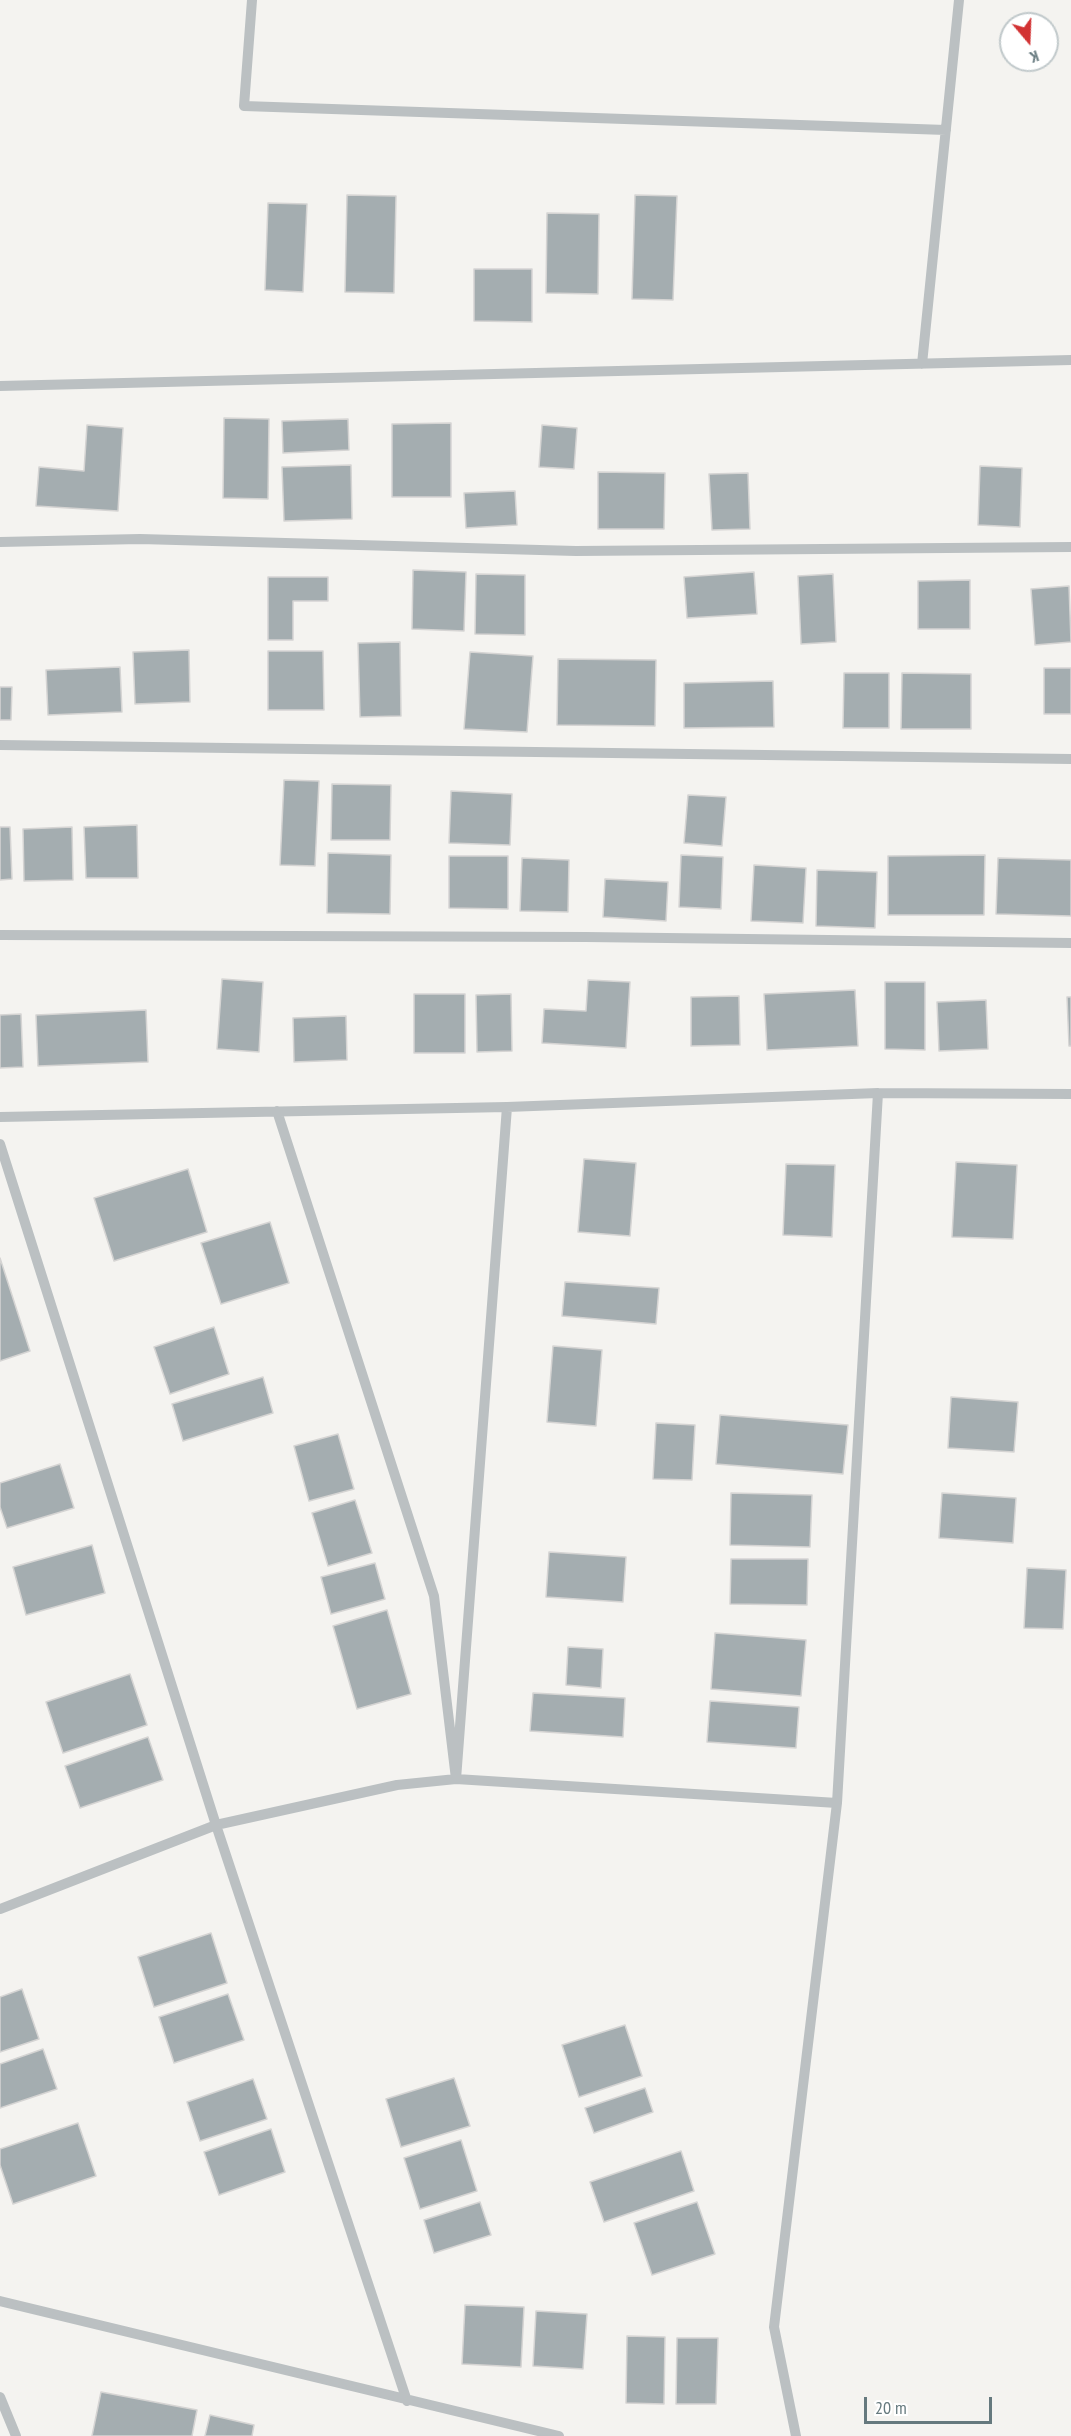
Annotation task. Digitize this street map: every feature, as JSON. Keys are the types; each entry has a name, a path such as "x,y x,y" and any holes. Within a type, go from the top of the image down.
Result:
{"street":[{"path":"252,0 244,106 946,130"},
{"path":"922,364 959,0"},
{"path":"0,386 1071,360"},
{"path":"0,542 140,539 576,551 1071,547"},
{"path":"0,745 1071,759"},
{"path":"0,935 574,937 1071,943"},
{"path":"0,1117 507,1107 878,1093 1071,1094"},
{"path":"796,2436 774,2327 837,1803 878,1093"},
{"path":"456,1779 507,1107"},
{"path":"277,1111 434,1596 456,1779"},
{"path":"0,1144 216,1825 407,2401"},
{"path":"0,1909 216,1825 397,1785 456,1779 837,1803"},
{"path":"0,2301 559,2436"},
{"path":"0,2397 16,2436"}],"building":[{"path":"347,195 396,196 394,293 345,292"},
{"path":"635,195 677,196 673,300 632,299"},
{"path":"268,203 307,204 303,292 265,290"},
{"path":"547,213 599,214 598,294 546,293"},
{"path":"474,269 532,269 532,322 474,321"},
{"path":"224,418 269,419 268,499 223,498"},
{"path":"348,419 349,450 283,453 282,421"},
{"path":"451,423 451,497 392,497 392,424"},
{"path":"87,425 123,428 118,511 36,506 39,467 84,471"},
{"path":"542,425 577,428 574,469 539,467"},
{"path":"351,465 352,519 284,521 282,467"},
{"path":"980,466 1022,468 1020,527 978,525"},
{"path":"598,472 665,473 664,529 598,529"},
{"path":"748,473 750,529 712,530 709,474"},
{"path":"515,491 517,525 466,528 464,493"},
{"path":"413,570 466,572 464,631 412,629"},
{"path":"754,572 757,614 687,618 684,577"},
{"path":"476,574 525,575 525,635 475,634"},
{"path":"833,574 836,642 801,644 798,576"},
{"path":"268,577 328,577 328,601 293,601 293,640 268,640"},
{"path":"970,580 970,629 918,629 918,581"},
{"path":"1069,586 1071,642 1035,645 1031,589"},
{"path":"400,642 401,716 360,717 358,643"},
{"path":"189,650 190,702 135,704 133,652"},
{"path":"268,651 323,651 324,710 268,710"},
{"path":"470,652 533,656 527,732 464,729"},
{"path":"558,659 656,660 655,726 557,725"},
{"path":"120,667 122,712 48,715 46,670"},
{"path":"1044,668 1071,668 1071,714 1044,714"},
{"path":"844,673 889,673 889,728 843,728"},
{"path":"902,673 971,674 971,729 901,729"},
{"path":"773,681 774,727 684,728 684,683"},
{"path":"0,687 12,687 11,720 0,720"},
{"path":"284,780 319,781 315,866 280,865"},
{"path":"332,784 391,785 390,840 331,840"},
{"path":"451,791 512,794 510,845 449,843"},
{"path":"688,795 726,797 722,846 684,843"},
{"path":"137,825 138,878 86,878 84,827"},
{"path":"0,827 10,827 12,879 0,880"},
{"path":"72,827 73,880 24,881 23,829"},
{"path":"328,853 391,855 390,914 327,913"},
{"path":"681,855 723,857 721,909 679,907"},
{"path":"985,855 984,915 888,915 888,856"},
{"path":"449,856 508,856 508,909 449,908"},
{"path":"522,858 569,860 568,912 520,911"},
{"path":"998,858 1071,860 1071,916 996,914"},
{"path":"754,865 806,868 803,923 751,921"},
{"path":"817,870 877,872 875,928 816,926"},
{"path":"605,879 668,882 666,921 603,917"},
{"path":"222,979 263,982 259,1052 217,1049"},
{"path":"588,980 630,982 626,1048 542,1043 544,1009 586,1011"},
{"path":"885,982 925,982 925,1050 885,1049"},
{"path":"855,990 858,1046 767,1050 764,994"},
{"path":"414,994 465,994 465,1053 414,1053"},
{"path":"511,994 512,1051 477,1052 476,995"},
{"path":"739,996 740,1045 691,1046 691,997"},
{"path":"1067,997 1071,997 1071,1046 1069,1046"},
{"path":"986,1000 988,1049 939,1051 937,1002"},
{"path":"146,1010 148,1062 38,1066 36,1015"},
{"path":"21,1014 23,1067 0,1068 0,1015"},
{"path":"346,1016 347,1060 294,1062 293,1018"},
{"path":"584,1159 636,1163 630,1236 578,1232"},
{"path":"956,1162 1017,1165 1013,1239 952,1237"},
{"path":"786,1164 835,1165 832,1237 783,1235"},
{"path":"188,1169 207,1232 114,1261 94,1198"},
{"path":"270,1222 289,1283 221,1304 201,1243"},
{"path":"0,1258 30,1351 0,1361"},
{"path":"565,1282 659,1288 656,1324 562,1316"},
{"path":"214,1327 229,1374 170,1394 154,1347"},
{"path":"553,1346 602,1350 596,1426 547,1422"},
{"path":"263,1377 273,1413 183,1441 172,1404"},
{"path":"951,1397 1018,1402 1014,1452 948,1448"},
{"path":"720,1415 848,1425 843,1474 716,1464"},
{"path":"656,1423 695,1425 692,1480 653,1479"},
{"path":"338,1434 354,1489 309,1501 294,1446"},
{"path":"60,1464 74,1508 7,1528 0,1507 0,1483"},
{"path":"731,1493 812,1495 810,1547 730,1545"},
{"path":"942,1493 1016,1498 1013,1543 939,1538"},
{"path":"355,1500 372,1553 328,1566 312,1513"},
{"path":"92,1545 105,1593 26,1615 13,1567"},
{"path":"549,1552 626,1557 623,1602 546,1597"},
{"path":"731,1559 808,1559 807,1605 730,1604"},
{"path":"375,1563 385,1599 331,1614 321,1577"},
{"path":"1027,1568 1066,1570 1063,1629 1024,1628"},
{"path":"387,1610 411,1694 357,1709 333,1626"},
{"path":"715,1633 806,1640 801,1696 711,1689"},
{"path":"568,1647 603,1649 601,1688 566,1685"},
{"path":"130,1674 147,1725 63,1753 46,1702"},
{"path":"533,1693 625,1698 623,1737 530,1731"},
{"path":"710,1701 799,1707 796,1748 707,1742"},
{"path":"148,1737 163,1780 80,1808 65,1766"},
{"path":"211,1933 227,1983 154,2007 138,1957"},
{"path":"22,1989 39,2039 0,2052 0,1997"},
{"path":"228,1994 244,2040 174,2063 159,2017"},
{"path":"625,2025 642,2076 579,2097 562,2045"},
{"path":"43,2049 57,2089 0,2108 0,2064"},
{"path":"454,2078 470,2126 401,2147 386,2099"},
{"path":"253,2079 267,2119 200,2141 187,2102"},
{"path":"645,2088 653,2112 594,2133 585,2108"},
{"path":"78,2123 96,2176 13,2204 0,2165 0,2149"},
{"path":"271,2129 285,2172 219,2195 204,2152"},
{"path":"461,2140 477,2191 420,2209 404,2158"},
{"path":"681,2151 694,2191 604,2222 590,2182"},
{"path":"480,2202 491,2235 434,2253 424,2220"},
{"path":"697,2202 715,2254 652,2275 634,2223"},
{"path":"465,2305 524,2307 521,2367 462,2364"},
{"path":"536,2311 587,2314 583,2369 533,2366"},
{"path":"627,2336 665,2337 664,2404 626,2403"},
{"path":"677,2338 718,2338 716,2404 676,2404"},
{"path":"101,2392 197,2410 192,2436 92,2436"},
{"path":"210,2415 254,2425 252,2436 205,2436"}]}
